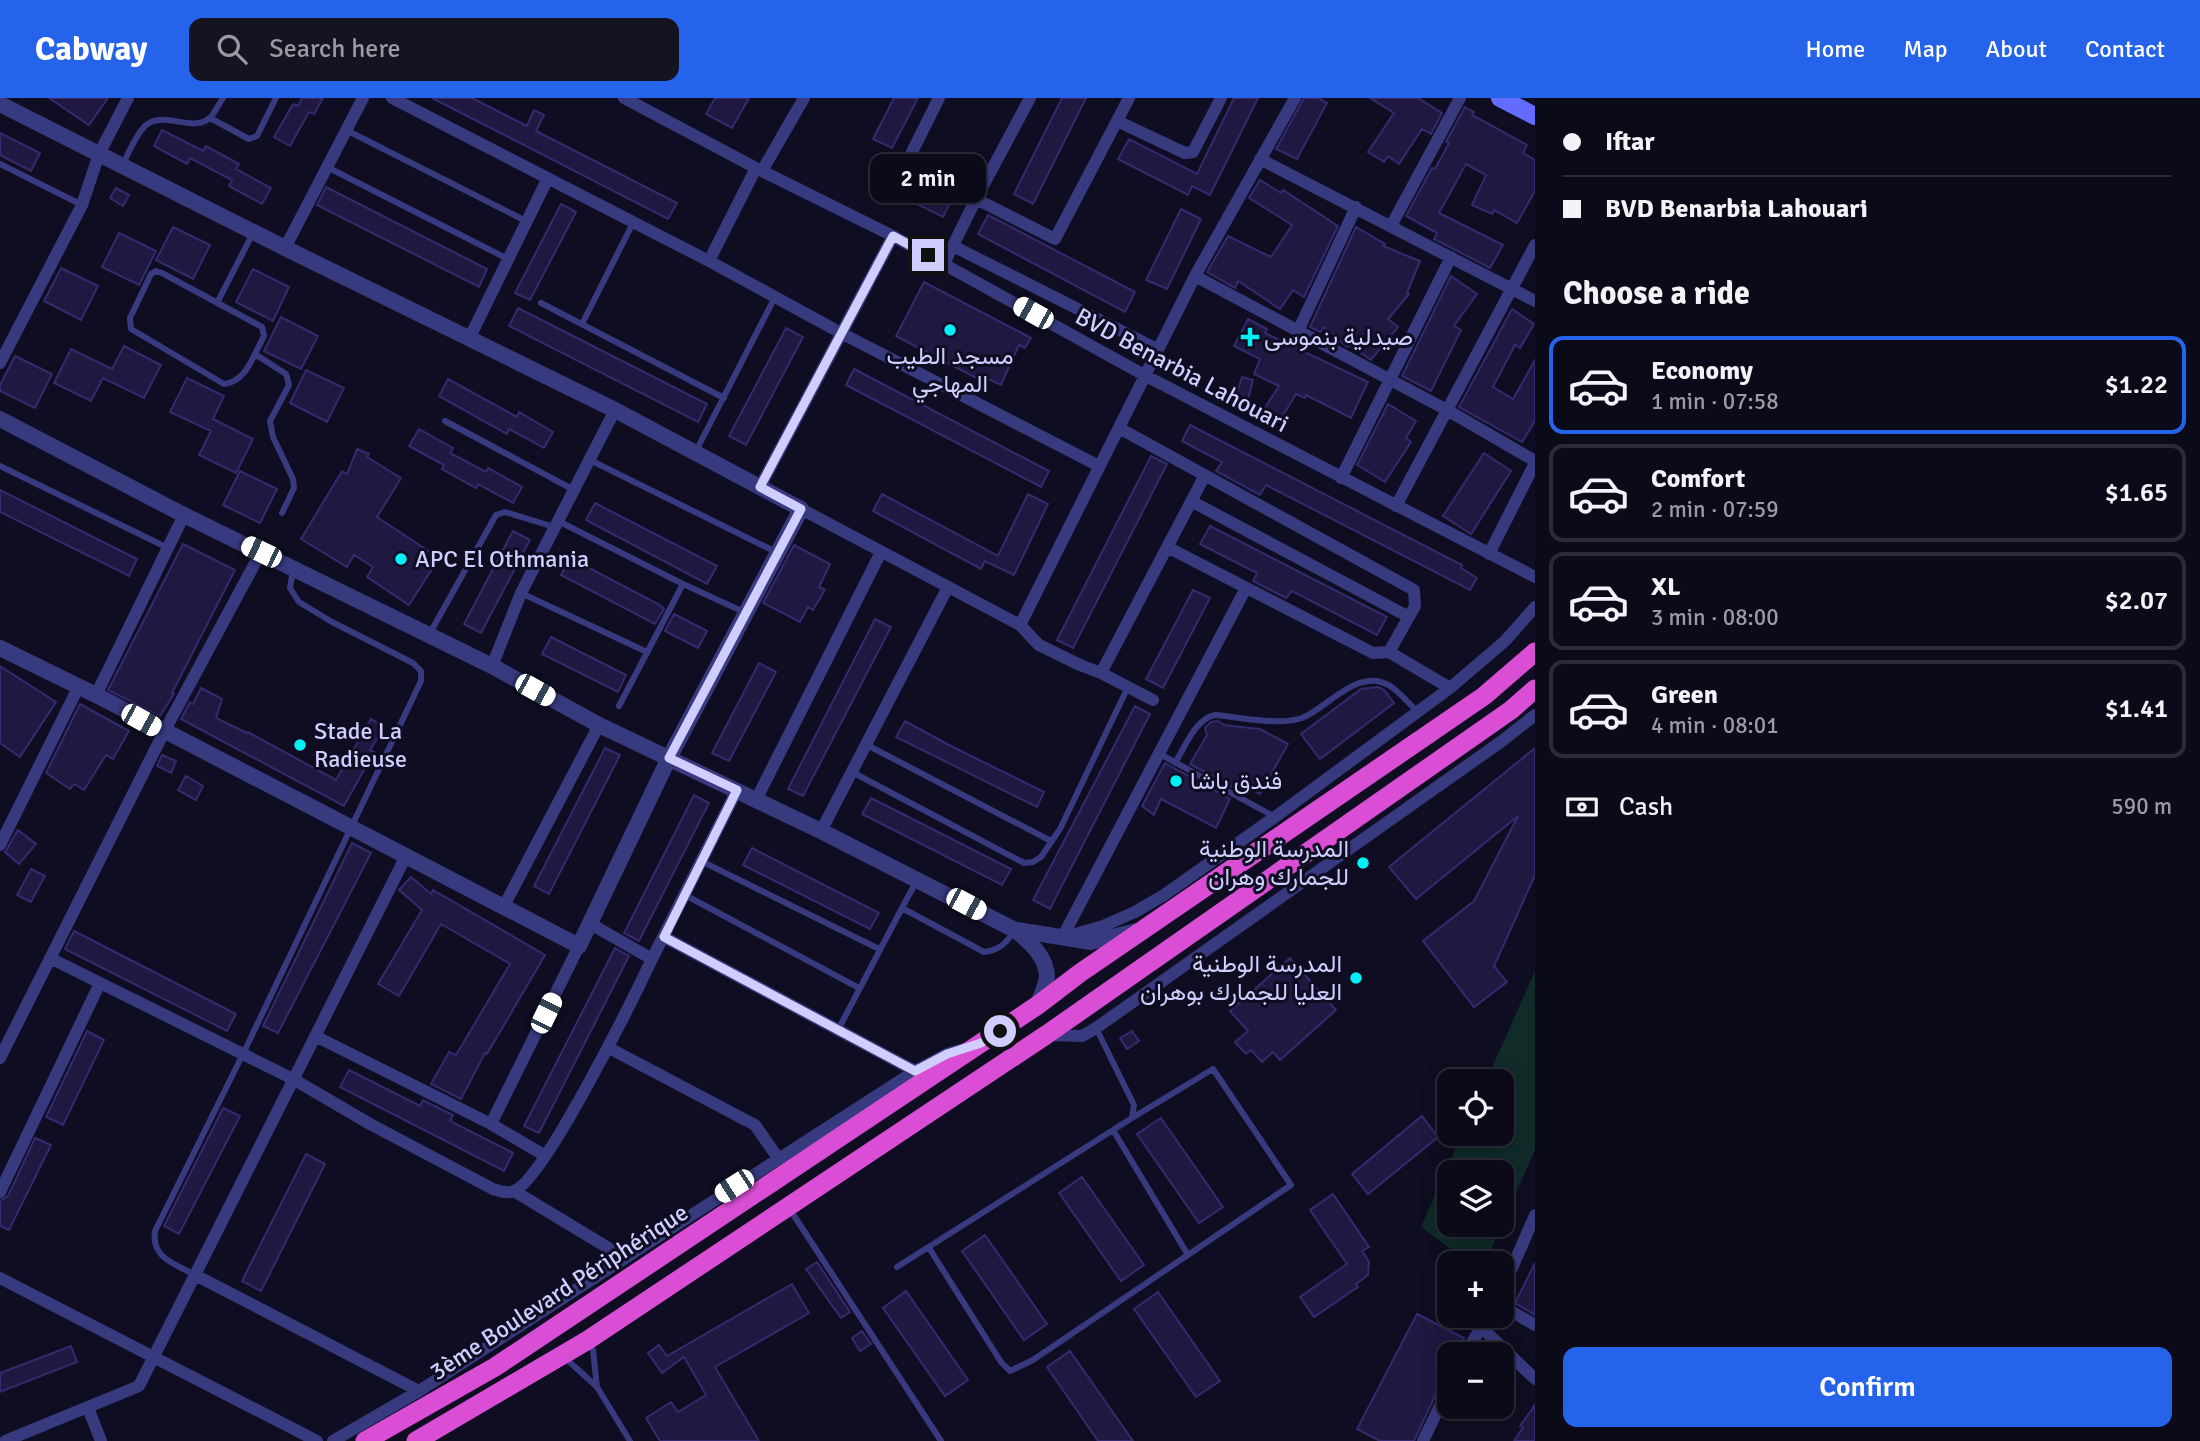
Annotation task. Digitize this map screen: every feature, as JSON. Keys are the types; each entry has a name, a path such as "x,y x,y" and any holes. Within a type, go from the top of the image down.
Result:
{"highway":[{"name":"3ème Boulevard Périphérique","path":"365,1441 495,1367 1038,1005 1080,973 1484,696 1535,652"},
{"name":"3ème Boulevard Périphérique","path":"416,1441 588,1340 1046,1035 1500,718 1535,689"}],"main road":[{"path":"1500,98 1535,116"}],"street":[{"path":"0,363 4,347 82,205 99,154 128,98"},
{"path":"285,248 363,98"},
{"path":"392,98 1099,466"},
{"name":"BVD Benarbia Lahouari","path":"624,98 893,236 1144,375 1535,577"},
{"path":"709,261 759,169 804,98"},
{"path":"939,98 912,152 917,166 1055,239 1129,98"},
{"path":"944,264 1030,98"},
{"path":"1117,121 1185,153 1193,152 1221,98"},
{"path":"1020,625 1195,276 1295,98"},
{"path":"1391,226 1460,98"},
{"path":"0,104 615,410 1020,625 1039,645 1153,700"},
{"path":"1260,159 1535,301"},
{"path":"469,339 548,178"},
{"path":"1298,331 1356,207"},
{"path":"760,487 893,236"},
{"path":"1396,506 1535,245"},
{"path":"953,246 1157,349"},
{"path":"1341,478 1451,257"},
{"path":"1195,276 1447,410 1535,462 1489,554"},
{"path":"492,666 521,593 615,410"},
{"path":"0,419 184,515 492,666 599,724 918,878 1015,930 1028,940 1042,958 1047,978 1038,1005"},
{"path":"1119,428 1414,590 1415,606 1389,652"},
{"path":"1101,673 1204,477"},
{"path":"1191,501 1409,617"},
{"path":"491,1124 669,758 801,509"},
{"path":"96,695 184,515"},
{"path":"1167,547 1373,653 1389,652 1450,688"},
{"path":"0,1058 164,732 261,552"},
{"path":"757,800 881,552"},
{"path":"821,831 948,587"},
{"path":"1062,938 1246,588"},
{"path":"1062,938 1103,926 1164,895 1450,688 1505,641 1535,607"},
{"path":"0,648 96,695 579,946"},
{"path":"0,845 78,688"},
{"path":"1046,1035 1082,1036 1096,1028 1535,715"},
{"path":"504,906 599,724"},
{"path":"50,958 293,1079 370,1124 493,1189 505,1193 514,1191 523,1184 544,1155 609,1048 737,790"},
{"path":"5,1441 139,1386 406,856"},
{"path":"589,923 652,959"},
{"path":"1015,930 1091,942 1146,929"},
{"path":"664,937 915,1071"},
{"path":"0,1192 100,983"},
{"path":"315,1036 491,1124 544,1155"},
{"path":"333,1441 419,1391 915,1071 947,1054 981,1043"},
{"path":"609,1048 755,1125 778,1157"},
{"path":"514,1191 625,1258"},
{"path":"1514,1263 1535,1215"},
{"path":"194,1275 419,1391"},
{"path":"0,1278 317,1441"},
{"path":"1514,1313 1535,1325"},
{"path":"1490,1328 1535,1378"},
{"path":"88,1408 101,1441"},
{"path":"1423,1441 1437,1412"}],"lane":[{"path":"122,166 141,130 148,123 160,119 198,124 210,118 223,98"},
{"path":"210,118 249,139 257,136 276,98"},
{"path":"346,130 526,221"},
{"path":"0,164 82,205"},
{"path":"327,167 508,259"},
{"path":"582,324 634,222"},
{"path":"217,303 253,232"},
{"path":"156,271 262,327 264,337 255,354 241,377 224,384 131,329 130,318 151,274 156,271"},
{"path":"696,453 775,297"},
{"path":"541,303 724,398"},
{"path":"255,354 286,374 289,380 289,385 270,421 273,437 295,488 282,513"},
{"path":"445,421 574,490"},
{"path":"590,460 778,553"},
{"path":"0,466 168,548"},
{"path":"429,635 496,515 505,512 556,524 746,613"},
{"path":"194,1275 160,1256 155,1247 155,1231 243,1054 421,681 421,671 413,663 299,602 290,588 294,568"},
{"path":"619,706 683,584"},
{"path":"521,593 647,652"},
{"path":"1175,762 1201,722 1208,716 1287,722 1304,718 1352,685 1374,681 1389,685 1418,712"},
{"path":"852,772 1024,863 1034,862 1041,857 1060,829 1128,687"},
{"path":"867,745 1051,841"},
{"path":"1160,754 1275,817"},
{"path":"701,862 879,949"},
{"path":"838,1030 918,878"},
{"path":"685,895 859,988"},
{"path":"902,908 984,952 995,951 1006,943 1015,930"},
{"path":"1096,1028 1134,1105 1132,1118"},
{"path":"897,1268 1213,1069 1291,1185 1033,1360 1010,1371 1001,1362 929,1248"},
{"path":"1113,1130 1188,1255"},
{"path":"788,1206 941,1441"},
{"path":"588,1340 593,1350 597,1387"},
{"path":"562,1355 597,1387 630,1441"}],"green space":[{"path":"1535,971 1535,1150 1514,1198 1514,1160 1451,1160 1457,1146 1514,1146 1514,1069 1491,1069"},
{"path":"1437,1191 1437,1237 1497,1237 1490,1251 1453,1251 1421,1227"}],"building":[{"path":"49,98 108,98 89,125"},
{"path":"302,98 323,98 314,114 309,112 290,146 274,137 293,104 298,106"},
{"path":"432,98 472,98 527,126 534,110 544,115 536,131 677,203 668,219"},
{"path":"715,98 749,98 732,128 706,114"},
{"path":"894,98 918,98 892,148 873,139"},
{"path":"1062,98 1086,98 1033,204 1014,194"},
{"path":"1234,98 1258,98 1210,195 1192,186 1188,195 1118,159 1129,139 1197,174"},
{"path":"1304,98 1318,98 1327,103 1297,159 1276,149"},
{"path":"1370,98 1418,98 1442,113 1431,134 1422,129 1399,164 1388,156 1384,162 1368,152 1394,113"},
{"path":"1465,107 1474,112 1472,115 1527,145 1523,153 1535,160 1535,191 1517,223 1494,210 1492,214 1472,205 1486,175 1466,164 1439,213 1503,245 1490,268 1434,239 1437,233 1406,216 1432,168 1435,169"},
{"path":"162,130 203,151 206,146 239,164 236,169 271,188 262,204 229,186 232,180 190,158 187,164 154,146"},
{"path":"0,133 40,153 31,171 0,155"},
{"path":"884,162 953,197 943,217 874,183"},
{"path":"1260,180 1281,193 1283,190 1338,226 1304,297 1293,290 1280,309 1238,281 1235,288 1207,272 1228,236 1271,257 1292,225 1249,198"},
{"path":"326,187 487,269 479,287 317,205"},
{"path":"116,188 129,195 123,206 110,198"},
{"path":"561,204 576,212 530,300 515,293"},
{"path":"1181,209 1201,219 1167,289 1146,280"},
{"path":"988,215 1135,292 1125,312 978,234"},
{"path":"173,227 210,245 193,279 156,260"},
{"path":"1356,227 1385,244 1383,246 1420,261 1407,293 1409,294 1388,319 1398,327 1371,360 1349,345 1347,347 1324,327 1320,332 1310,327"},
{"path":"119,233 156,251 139,285 102,267"},
{"path":"61,268 98,286 81,320 44,301"},
{"path":"253,269 289,287 273,321 236,302"},
{"path":"1451,276 1477,294 1454,326 1461,330 1431,391 1402,376"},
{"name":"مسجد الطيب المهاجي","path":"924,282 1031,338 1025,348 1019,345 1001,385 978,374 976,378 896,336"},
{"path":"518,308 707,404 698,422 509,326"},
{"path":"1512,309 1534,324 1520,348 1515,345 1493,387 1513,399 1535,360 1535,421 1522,442 1459,407"},
{"path":"281,317 318,336 301,369 264,351"},
{"path":"1248,319 1267,329 1265,333 1368,382 1351,418 1306,395 1305,398 1296,394 1281,419 1264,409 1279,386 1254,374 1260,359 1234,346"},
{"path":"786,328 803,337 746,445 729,436"},
{"path":"124,346 161,365 144,398 103,378 91,401 54,383 71,349 112,369"},
{"path":"15,356 52,374 35,408 0,391 0,385"},
{"path":"854,369 1049,471 1041,487 846,385"},
{"path":"306,370 344,388 327,422 290,403"},
{"path":"1242,377 1253,380 1248,399 1236,396"},
{"path":"187,378 224,396 213,419 253,439 236,473 199,455 211,431 170,412"},
{"path":"448,379 517,417 519,412 553,432 544,448 509,429 507,434 439,396"},
{"path":"1388,404 1416,421 1406,438 1411,442 1385,482 1357,465"},
{"path":"1190,425 1462,565 1461,568 1477,578 1470,590 1266,485 1260,495 1216,471 1222,462 1182,441"},
{"path":"419,429 453,448 450,453 486,472 488,468 522,487 513,503 478,484 476,488 442,469 444,465 409,446"},
{"path":"357,449 369,454 367,457 401,478 377,517 439,558 409,605 367,577 373,567 354,555 347,567 301,539 342,471 347,474"},
{"path":"1484,453 1511,471 1471,534 1443,516"},
{"path":"1151,456 1167,464 1073,648 1057,640"},
{"path":"240,471 277,489 260,523 223,505"},
{"path":"0,490 137,559 129,576 0,512"},
{"path":"882,494 998,556 1028,494 1048,504 1014,575 985,561 981,569 873,511"},
{"path":"595,503 717,566 707,584 586,520"},
{"path":"1210,526 1387,617 1377,635 1292,591 1286,598 1253,581 1257,573 1200,544"},
{"path":"513,531 530,540 481,633 464,624"},
{"path":"183,544 235,570 172,693 174,694 160,716 108,690"},
{"path":"794,545 830,564 819,587 825,590 813,610 808,607 800,622 763,603"},
{"path":"570,558 660,605 664,609 655,624 561,575"},
{"path":"1193,590 1210,598 1163,688 1146,679"},
{"path":"674,614 707,631 698,648 665,631"},
{"path":"875,619 891,627 803,796 788,789"},
{"path":"551,637 626,675 618,692 542,654"},
{"path":"759,663 776,672 729,761 712,753"},
{"path":"0,666 56,702 20,757 0,743"},
{"path":"1378,687 1384,690 1394,703 1320,759 1301,734 1361,689"},
{"path":"201,688 222,699 216,718 248,732 336,780 371,719 384,727 370,750 374,752 344,806 181,719"},
{"path":"80,704 129,731 113,759 106,755 84,790 74,784 70,789 46,773"},
{"path":"1135,706 1150,714 1050,909 1033,900"},
{"path":"905,721 1044,792 1037,807 896,737"},
{"path":"1218,721 1224,725 1260,729 1288,744 1260,794 1238,781 1234,788 1190,764 1207,735 1205,728 1211,722"},
{"path":"605,748 620,755 549,894 534,886"},
{"path":"1535,748 1535,875 1494,966 1507,982 1474,1007 1423,941 1474,901 1518,816 1416,899 1389,867"},
{"path":"162,755 176,761 171,773 157,766"},
{"name":"فندق باشا","path":"1165,763 1230,799 1216,828 1161,799 1154,815 1142,806"},
{"path":"186,776 203,786 196,800 178,790"},
{"path":"694,795 709,803 639,941 624,933"},
{"path":"871,798 1011,869 1002,885 862,814"},
{"path":"18,830 36,844 19,864 5,852"},
{"path":"352,843 371,853 278,1033 263,1026"},
{"path":"752,848 879,913 870,929 743,865"},
{"path":"31,869 45,876 31,902 17,895"},
{"path":"411,877 431,894 433,890 545,955 487,1054 485,1053 461,1099 431,1084 449,1052 456,1055 510,964 441,924 399,996 378,984 422,910 399,890"},
{"path":"74,931 236,1014 227,1031 65,949"},
{"path":"615,948 629,956 539,1133 524,1126"},
{"path":"1290,958 1336,1010 1280,1060 1273,1052 1262,1062 1251,1050 1246,1054 1235,1042 1248,1031 1230,1011"},
{"path":"87,1031 104,1040 63,1125 46,1117"},
{"path":"1132,1031 1139,1041 1127,1049 1120,1038"},
{"path":"349,1070 420,1106 423,1100 453,1115 450,1121 513,1153 504,1171 340,1087"},
{"path":"223,1108 240,1116 179,1234 164,1226"},
{"path":"1422,1116 1437,1136 1368,1194 1352,1174"},
{"path":"1161,1118 1223,1207 1199,1223 1137,1134"},
{"path":"35,1138 51,1145 9,1230 0,1226 0,1201 8,1196"},
{"path":"306,1154 325,1164 261,1291 242,1281"},
{"path":"1082,1177 1144,1265 1121,1281 1059,1193"},
{"path":"1333,1194 1369,1247 1362,1251 1369,1262 1368,1275 1356,1284 1358,1287 1314,1317 1300,1297 1347,1264 1310,1210"},
{"path":"985,1235 1047,1324 1024,1340 962,1251"},
{"path":"817,1262 850,1312 841,1318 806,1269"},
{"path":"1535,1263 1535,1315 1515,1303"},
{"path":"792,1284 809,1313 715,1367 759,1441 660,1441 646,1418 671,1402 678,1412 706,1395 684,1357 662,1373 648,1353 659,1345 667,1356"},
{"path":"906,1291 968,1380 945,1396 883,1308"},
{"path":"1158,1292 1220,1381 1196,1397 1134,1309"},
{"path":"1417,1314 1437,1324 1437,1328 1444,1328 1464,1338 1462,1342 1437,1342 1437,1392 1414,1441 1380,1441 1357,1429"},
{"path":"862,1331 871,1344 860,1351 852,1338"},
{"path":"71,1346 77,1362 0,1392 0,1373"},
{"path":"1070,1351 1133,1441 1098,1441 1047,1367"},
{"path":"1535,1405 1535,1441 1514,1441 1523,1428 1520,1426"}],"place":[{"name":"مسجد الطيب المهاجي","path":"950,330"},
{"name":"صيدلية بنموسى","path":"1250,337"},
{"name":"APC El Othmania","path":"401,559"},
{"name":"Stade La Radieuse","path":"300,745"},
{"name":"فندق باشا","path":"1176,781"},
{"name":"المدرسة الوطنية للجمارك وهران","path":"1363,863"},
{"name":"المدرسة الوطنية العليا للجمارك بوهران","path":"1356,978"}],"route":[{"path":"928,255 893,236 760,487 801,509 669,758 737,790 664,937 915,1071 947,1054 981,1043 1000,1031"}]}
